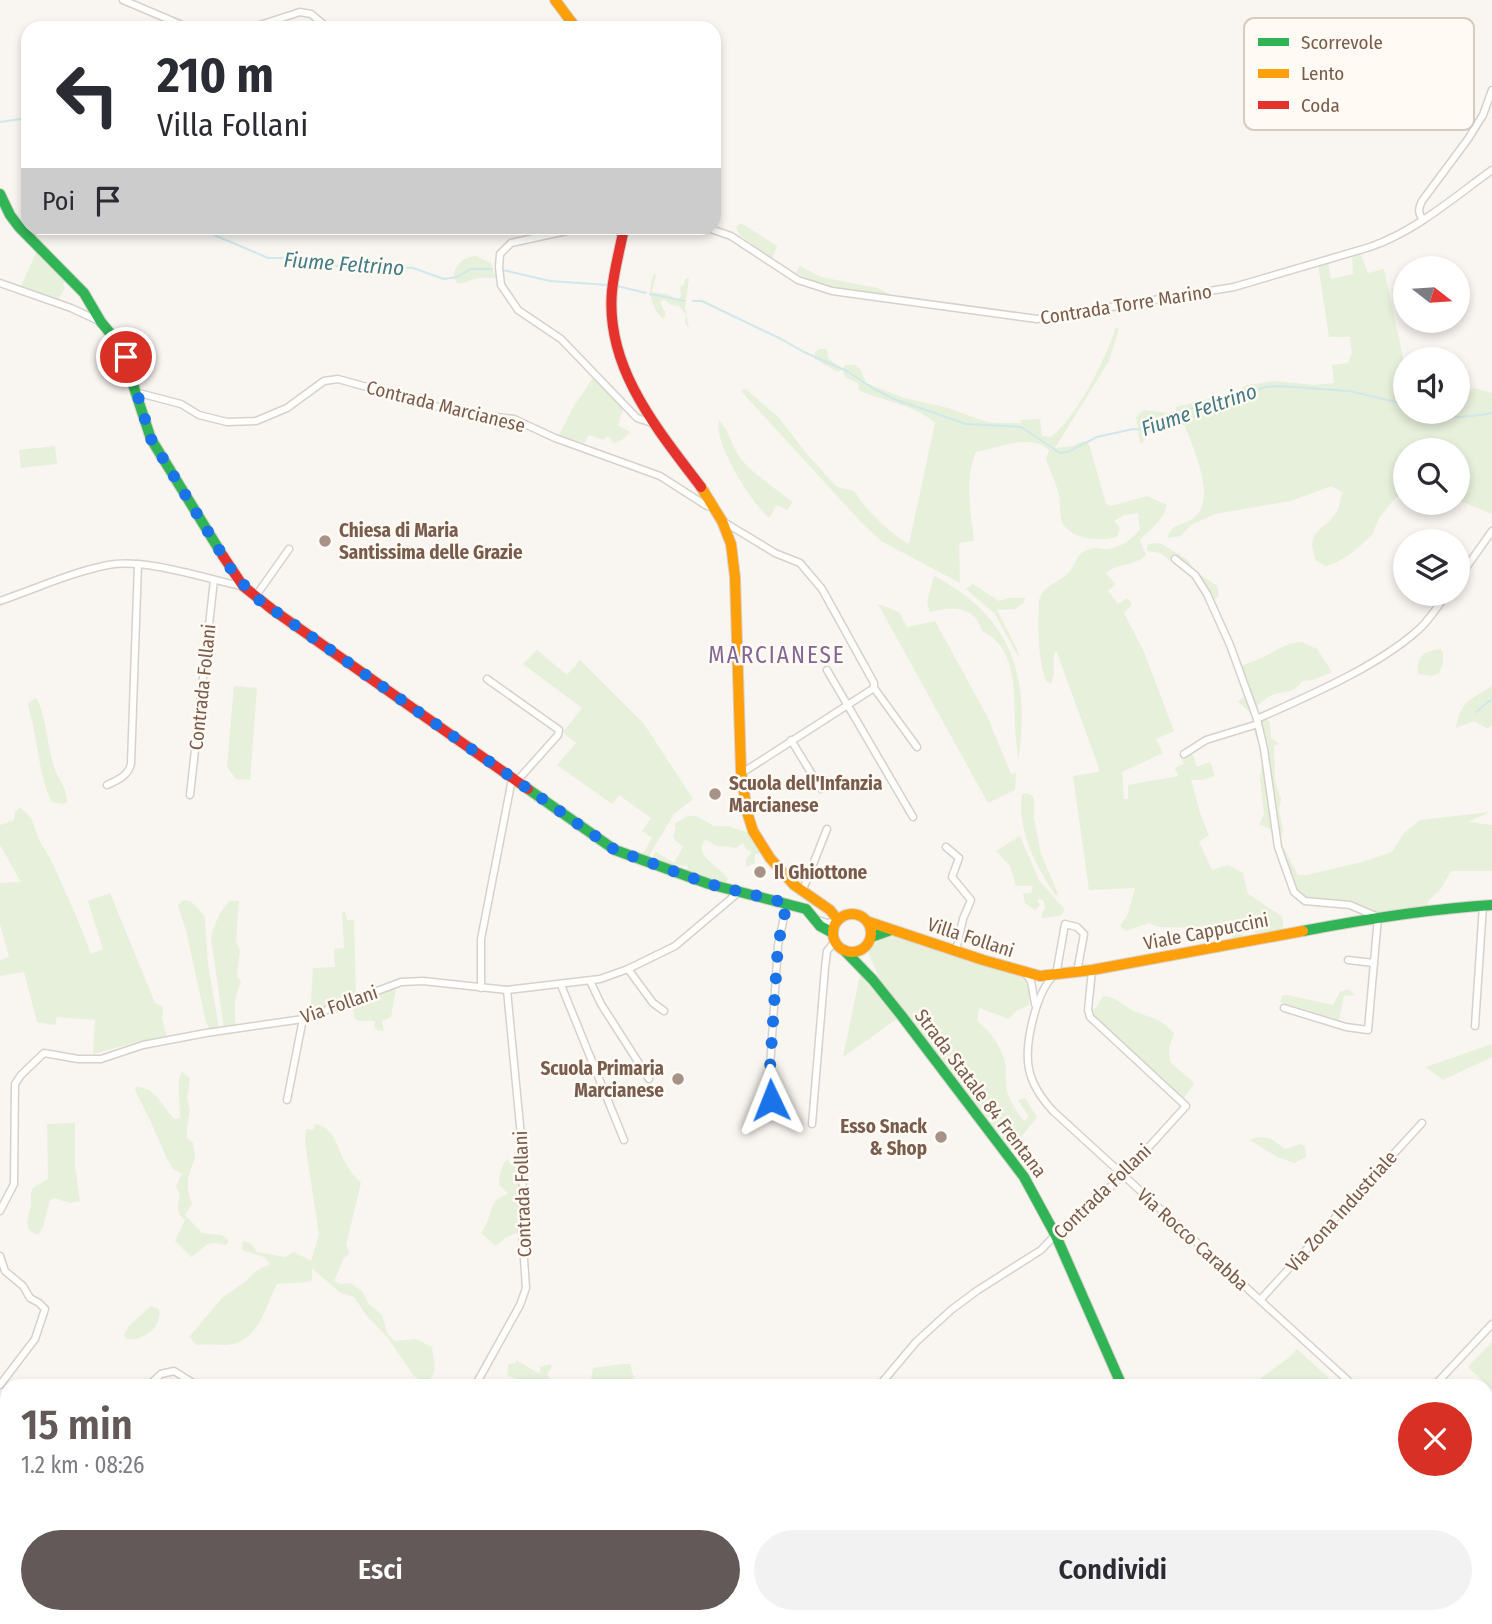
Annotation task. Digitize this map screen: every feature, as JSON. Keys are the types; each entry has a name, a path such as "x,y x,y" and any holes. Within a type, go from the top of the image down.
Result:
{"street":[{"path":"123,0 172,21"},
{"path":"555,0 571,21"},
{"path":"272,21 300,12 311,13 320,21"},
{"path":"1474,130 1483,116 1492,90"},
{"path":"1423,220 1418,209 1422,201 1474,130"},
{"name":"Contrada Torre Marino","path":"721,231 798,280 832,291 1037,319 1234,287 1393,239 1492,170"},
{"path":"0,194 21,229"},
{"path":"27,235 84,293 101,322 120,345 151,439 243,586 255,597 615,850 696,880 806,909 844,950 854,952 864,948 871,937 892,930"},
{"path":"547,235 510,243 500,254 500,285 518,310 561,339 598,380 638,418 654,424"},
{"path":"622,235 612,293 617,345 635,394 714,507 731,544 735,577 741,771 743,796 753,831 770,858 802,892 820,903 860,915 869,922 871,937"},
{"path":"0,283 71,308 101,322"},
{"name":"Contrada Marcianese","path":"135,392 181,404 199,415 228,422 256,421 287,408 324,381 338,379 460,413 514,419 555,438 660,476 707,506 714,507"},
{"path":"722,521 775,553 800,563 822,589 849,634 874,688 917,747"},
{"path":"1470,562 1492,531"},
{"path":"255,597 289,549"},
{"path":"1175,559 1195,575 1207,594 1230,645 1257,721 1278,847 1294,892 1305,901 1350,905 1378,917 1369,1028 1364,1031 1284,1008"},
{"path":"0,601 108,565 138,564 243,586"},
{"path":"107,785 129,771 131,764 138,564"},
{"name":"Contrada Follani","path":"190,795 214,580"},
{"path":"1184,754 1206,740 1257,721 1396,648 1420,629 1437,606"},
{"path":"827,670 913,817"},
{"path":"481,988 481,939 514,780 558,735 558,730 487,679"},
{"path":"741,771 745,771 874,688"},
{"path":"791,740 821,789"},
{"path":"802,892 827,829"},
{"path":"946,847 958,855 953,877 971,901 963,919 956,951"},
{"name":"Via Follani","path":"0,1211 14,1184 15,1084 44,1053 78,1059 101,1059 143,1045 206,1032 303,1019 401,982 423,981 507,990 590,981 628,969 675,946 741,891"},
{"path":"787,903 778,945 769,1083 771,1100 792,1117"},
{"path":"820,903 837,921"},
{"name":"Viale Cappuccini","path":"1042,981 1054,975 1378,917 1488,905 1475,1026"},
{"path":"816,919 827,923 851,913"},
{"path":"812,1124 827,951 834,937 837,921"},
{"name":"Villa Follani","path":"869,922 1042,981"},
{"path":"1054,975 1065,924 1077,927 1084,934 1077,972"},
{"name":"Strada Statale 84 Frentana","path":"864,948 866,963 873,980"},
{"name":"Strada Statale 84 Frentana","path":"844,950 873,980 1024,1177 1056,1236 1119,1379"},
{"path":"1348,960 1374,963"},
{"path":"628,969 653,1003 664,1011"},
{"name":"Contrada Follani","path":"885,1379 916,1342 951,1310 1041,1250 1123,1176 1186,1106 1090,1017 1088,1010 1092,970"},
{"name":"Via Rocco Carabba","path":"1025,973 1032,984 1036,1006"},
{"path":"590,981 601,1004 649,1079"},
{"path":"1032,984 1042,981"},
{"name":"Via Rocco Carabba","path":"1042,981 1028,1066 1040,1096 1123,1176 1347,1379"},
{"path":"561,985 624,1140"},
{"name":"Contrada Follani","path":"479,1379 520,1305 526,1288 522,1230 523,1157 507,990"},
{"path":"287,1100 303,1019"},
{"name":"Via Zona Industriale","path":"1261,1299 1422,1123"},
{"path":"0,1256 5,1271 23,1286 30,1298 45,1309 35,1339 5,1379"},
{"path":"1441,1379 1492,1324"},
{"path":"156,1379 162,1374 174,1371 187,1379"}],"green space":[{"path":"741,223 777,246 772,259 739,234 736,227"},
{"path":"38,249 68,277 58,300 21,286"},
{"path":"1360,253 1368,273 1384,269 1393,311 1393,333 1398,333 1401,347 1393,347 1393,424 1470,424 1470,391 1474,388 1492,393 1492,514 1470,505 1470,438 1393,438 1393,501 1379,518 1372,535 1337,562 1326,566 1316,561 1312,542 1314,536 1338,509 1342,492 1331,486 1291,501 1215,514 1191,525 1181,536 1168,538 1171,530 1192,519 1200,511 1204,488 1202,474 1185,426 1172,423 1158,425 1140,444 1136,417 1144,410 1176,414 1176,407 1236,392 1246,385 1276,381 1314,385 1334,383 1332,365 1348,363 1352,353 1350,337 1329,337 1318,264 1328,262 1331,279 1353,274 1352,255"},
{"path":"476,256 491,263 495,277 457,283 453,276 459,264 464,259"},
{"path":"800,266 821,277 877,288 899,298 844,291 813,281 796,273"},
{"path":"653,275 656,275 652,292 667,294 678,300 681,296 680,287 685,279 689,278 685,307 689,328 685,323 686,315 679,306 671,305 664,299 660,302 666,315 663,319 655,309 651,298"},
{"path":"1116,327 1119,329 1109,361 1055,448 1073,446 1083,441 1089,444 1106,504 1111,506 1147,496 1167,505 1159,521 1140,540 1146,555 1106,573 1115,584 1108,591 1118,604 1127,598 1132,604 1124,613 1144,652 1174,731 1156,739 1163,753 1122,772 1124,799 1128,799 1128,785 1178,776 1175,768 1184,764 1181,757 1192,753 1197,767 1210,762 1215,776 1191,780 1209,835 1199,842 1212,870 1228,865 1243,873 1248,894 1280,915 1283,929 1259,933 1247,930 1235,940 1226,930 1220,928 1159,927 1149,923 1126,931 1120,926 1128,914 1135,888 1089,890 1073,776 1099,772 1099,768 1056,650 1051,683 1047,682 1044,674 1039,642 1039,600 1049,586 1070,571 1083,552 1093,548 1113,548 1134,536 1140,529 1138,513 1124,515 1114,521 1120,528 1117,537 1095,539 1080,536 1062,522 1059,495 1046,459 1049,450 1041,445 1023,442 976,452 969,485 974,541 959,543 960,583 881,541 741,391 746,389 779,418 837,487 854,491 879,521 909,544 935,423 910,408 859,390 858,383 846,378 842,369 846,365 855,365 861,370 866,383 904,398 948,408 984,421 1021,423 1021,420 1040,419 1042,436 1051,437 1080,402 1098,370"},
{"path":"827,349 828,358 842,369 838,372 815,359 815,352"},
{"path":"593,378 623,409 618,425 630,432 622,440 614,443 608,436 603,440 589,435 584,443 559,435"},
{"path":"719,420 746,465 793,502 787,510 777,505 769,518 761,510 727,457 719,430"},
{"path":"55,446 57,464 21,468 19,450"},
{"path":"1160,543 1188,560 1195,571 1217,586 1219,595 1216,599 1206,600 1197,582 1177,560 1170,561 1161,553 1147,551 1148,544"},
{"path":"934,576 961,592 982,610 998,630 1010,652 1018,677 1021,703 1018,761 1013,683 1007,658 1001,647 982,631 979,623 968,612 946,609 930,612 927,603"},
{"path":"973,584 999,601 1025,598 1016,609 997,610 1019,658 995,614 966,589"},
{"path":"878,604 899,612 907,627 935,621 987,716 1011,774 1016,773 1015,790 988,803"},
{"path":"1302,642 1317,649 1332,672 1313,680 1302,681 1290,691 1272,695 1250,712 1238,702 1247,694 1239,667 1285,646"},
{"path":"1440,649 1443,652 1443,663 1439,673 1432,676 1418,674 1418,663 1422,656"},
{"path":"537,650 567,675 580,660 644,724 693,799 674,814 647,859 641,857 652,838 642,831 651,818 619,795 612,804 557,765 576,743 563,732 582,708 523,664"},
{"path":"234,686 257,688 250,780 236,779 227,767"},
{"path":"1492,686 1492,724 1488,729 1474,721 1456,728 1464,706"},
{"path":"36,698 42,711 54,767 66,792 67,802 64,804 52,802 43,777 28,703"},
{"path":"1266,718 1270,723 1271,738 1279,744 1274,746 1275,780 1281,799 1279,811 1283,829 1280,840 1276,832 1259,824 1264,815 1260,779 1263,757 1253,728 1257,728 1256,723"},
{"path":"1022,794 1034,798 1034,818 1041,854 1058,894 1056,896 1035,860 1025,835 1021,808"},
{"path":"20,807 31,818 91,954 103,949 88,901 110,893 155,1003 163,1007 162,1019 167,1037 93,1054 95,1020 57,1017 55,1025 37,1022 24,972 0,976 0,960 9,957 0,924 0,883 21,882 0,845 0,825 14,820 15,812"},
{"path":"1490,812 1468,822 1492,825 1492,871 1451,871 1440,890 1428,901 1429,907 1370,913 1370,908 1347,902 1306,898 1299,893 1283,857 1282,845 1298,875 1307,875 1392,852 1403,834 1420,820"},
{"path":"688,816 696,816 714,826 728,826 749,833 761,853 755,854 755,863 746,867 746,859 752,852 746,849 743,843 736,848 718,847 705,839 702,852 728,879 726,884 686,873 688,866 678,865 676,868 651,860 656,852 674,863 683,847 673,838 676,826 674,824"},
{"path":"1020,836 1039,880 1065,910 1060,916 1041,918 1045,907 1043,900 1037,900 1040,905 1035,910 1025,903 1023,894 1031,893 1033,886 1016,886 1010,866 996,851"},
{"path":"183,900 190,901 205,917 208,965 219,1028 210,1029 206,1022 186,930 178,906"},
{"path":"230,901 239,901 236,942 240,950 237,976 241,982 235,1003 236,1026 224,1028 211,938 218,918"},
{"path":"342,912 345,912 347,920 354,920 356,997 310,1015 313,968 335,967 334,949 344,948"},
{"path":"899,935 1017,974 1027,984 1029,1005 1016,1011 1009,1019 979,1008 977,1021 1001,1051 1006,1066 1007,1091 1014,1107 1024,1121 1029,1117 1018,1100 1025,1098 1037,1117 1010,1151 882,984 868,952 880,939"},
{"path":"860,975 898,1018 843,1057"},
{"path":"396,988 391,1017 382,1021 384,1031 374,1027 375,1022 355,1019 353,1010 363,998"},
{"path":"1348,989 1355,995 1344,996 1339,1020 1280,1002 1282,996 1287,995 1333,1005 1340,992"},
{"path":"1103,996 1161,1022 1174,1034 1169,1047 1170,1062 1194,1083 1183,1100 1093,1016 1092,1009 1096,1008"},
{"path":"1492,1044 1492,1057 1443,1080 1426,1067"},
{"path":"182,1072 190,1078 187,1138 193,1143 195,1157 188,1178 192,1204 185,1215 202,1233 221,1235 228,1239 225,1245 206,1245 191,1257 175,1241 185,1220 178,1211 180,1194 176,1186 182,1174 173,1169 167,1159 135,1090 137,1086 149,1090 174,1119 180,1118 179,1088"},
{"path":"75,1123 75,1166 80,1201 70,1203 54,1198 50,1200 38,1235 28,1227 28,1219 32,1190 48,1179 47,1124"},
{"path":"315,1124 327,1129 347,1167 361,1183 346,1245 350,1253 344,1258 334,1281 340,1284 350,1283 362,1291 368,1303 382,1315 387,1333 395,1341 416,1339 432,1347 435,1368 430,1379 414,1376 388,1338 366,1315 354,1297 339,1292 312,1268 312,1280 308,1282 277,1284 259,1323 246,1338 226,1345 197,1345 189,1337 223,1297 256,1271 270,1264 264,1257 242,1250 243,1241 250,1243 257,1252 285,1257 294,1252 311,1261 319,1235 305,1142 306,1129 313,1130"},
{"path":"1258,1137 1270,1138 1285,1149 1301,1144 1305,1147 1306,1157 1294,1163 1277,1157 1250,1140"},
{"path":"522,1159 525,1196 522,1223 519,1232 505,1238 496,1246 481,1233 496,1201 508,1193 499,1185 500,1172 505,1161 508,1160 512,1165"},
{"path":"151,1306 159,1309 155,1327 145,1336 126,1339 124,1335 129,1326"},
{"path":"1492,1342 1492,1379 1481,1379 1468,1367"},
{"path":"1297,1349 1330,1379 1260,1379"},
{"path":"516,1360 540,1374 540,1367 550,1364 552,1367 547,1374 550,1379 517,1379 507,1375 509,1364 515,1363"},
{"path":"630,1364 634,1379 591,1379 593,1368"}],"waterway":[{"name":"Fiume Feltrino","path":"0,122 21,119"},
{"name":"Fiume Feltrino","path":"214,235 268,258 293,258 347,268 413,268 444,279 457,277 471,269 492,269"},
{"name":"Fiume Feltrino","path":"503,270 550,281 608,285"},
{"name":"Fiume Feltrino","path":"617,286 646,293"},
{"name":"Fiume Feltrino","path":"650,294 685,301"},
{"name":"Fiume Feltrino","path":"693,301 702,301 847,371 894,399 966,424 1021,427 1060,453 1068,452 1097,437 1133,429 1149,430 1155,424 1190,409 1266,387 1349,391 1393,401"},
{"name":"Fiume Feltrino","path":"1470,416 1492,413"},
{"path":"1476,712 1492,699"}],"traffic: fast":[{"path":"0,194 10,215 21,229"},
{"path":"27,235 84,293 101,322 120,345 151,439 223,556"},
{"path":"528,789 615,850 709,884 806,909 820,926 833,933"},
{"path":"1303,931 1397,915 1492,905"},
{"path":"871,937 891,930"},
{"path":"844,950 901,1015 1024,1177 1056,1236 1119,1379"}],"traffic: slow":[{"path":"555,0 571,21"},
{"path":"701,487 722,521 731,544 735,577 741,771 747,812 753,831 770,858 794,885 830,910 838,920"},
{"path":"852,914 866,919 871,933 866,947 852,952 838,947 833,933 838,919 852,914"},
{"path":"869,922 1040,976 1092,970 1303,931"}],"traffic: jam":[{"path":"623,235 612,291 612,319 617,346 626,372 652,420 701,487"},
{"path":"223,556 243,586 273,610 528,789"}],"place":[{"name":"Chiesa di Maria Santissima delle Grazie","path":"325,541"},
{"name":"Scuola dell'Infanzia Marcianese","path":"715,794"},
{"name":"Il Ghiottone","path":"760,872"},
{"name":"Scuola Primaria Marcianese","path":"678,1079"},
{"name":"Esso Snack & Shop","path":"941,1137"}],"district":[{"name":"MARCIANESE","path":"777,655"}],"route":[{"path":"126,357 151,439 234,574 255,597 615,850 709,884 787,903 778,945 769,1083 771,1100"}]}
